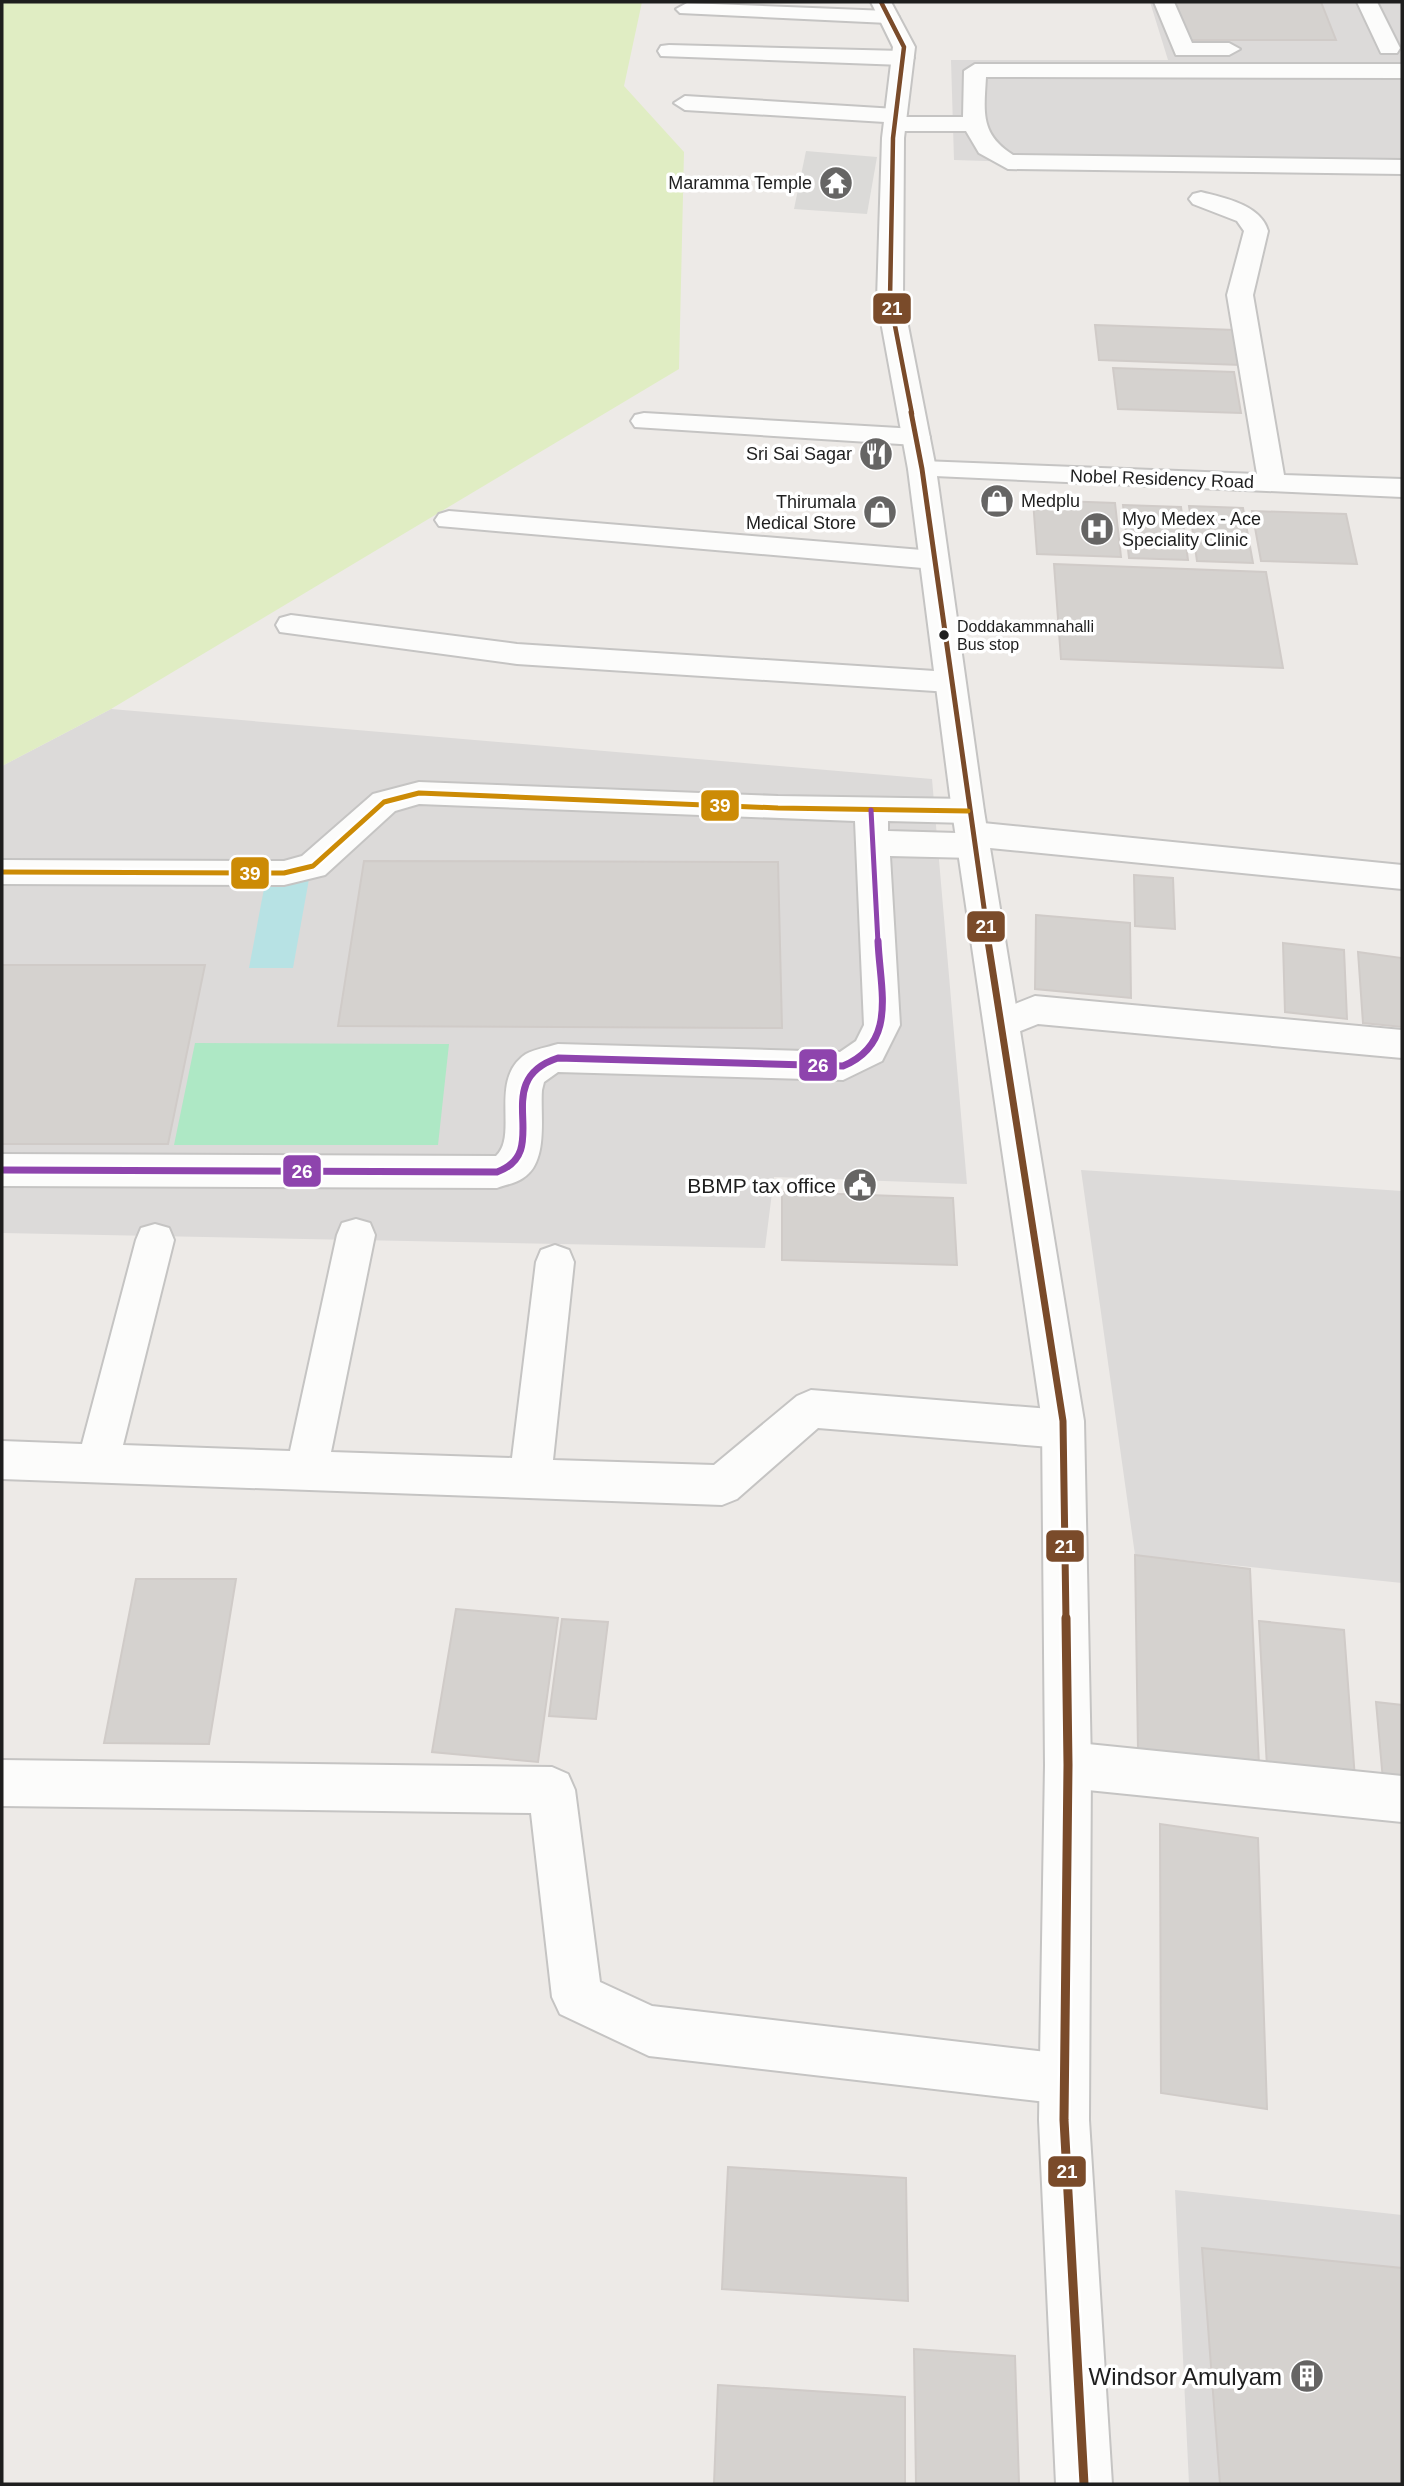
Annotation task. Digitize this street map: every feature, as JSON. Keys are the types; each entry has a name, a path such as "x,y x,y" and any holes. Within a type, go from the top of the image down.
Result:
{"street":[{"path":"1164,2 1184,50 1252,49"},
{"path":"1367,2 1396,48"},
{"path":"687,9 884,9 904,47 896,120 890,300 919,453 950,682 1063,1429 1068,1765 1064,2078 1084,2484"},
{"path":"1362,48 1396,48"},
{"path":"669,51 903,58"},
{"path":"1402,71 975,72 975,124 982,144 1008,162 1402,167"},
{"path":"685,103 975,124"},
{"path":"1200,199 1243,212 1255,220 1257,231 1241,275 1240,295 1272,483"},
{"name":"Nobel Residency Road","path":"645,421 919,453 1272,483 1402,488"},
{"path":"449,520 934,560"},
{"path":"291,625 517,654 950,682"},
{"path":"2,872 284,873 313,866 384,802 419,793 872,827 972,830 1402,877"},
{"path":"2,1170 497,1172 513,1165 519,1154 526,1080 531,1069 542,1060 558,1058 843,1066 863,1058 877,1044 882,1025 872,827"},
{"path":"1003,1024 1035,1010 1402,1044"},
{"path":"306,1471 356,1235"},
{"path":"98,1463 155,1240"},
{"path":"530,1479 555,1262"},
{"path":"2,1460 722,1485 811,1409 1063,1429"},
{"path":"1068,1765 1402,1799"},
{"path":"2,1783 552,1790 577,1997 649,2031 1064,2078"}],"shaded area":[{"path":"1150,2 1402,2 1402,174 954,160 951,60 1168,60"},
{"name":"Maramma Temple","path":"806,151 877,157 867,214 794,209"},
{"path":"111,709 932,779 967,1184 774,1177 765,1248 2,1233 2,766"},
{"path":"1081,1170 1402,1191 1402,1583 1135,1555"},
{"name":"Windsor Amulyam","path":"1175,2190 1402,2215 1402,2484 1189,2484"}],"green space":[{"path":"2,2 642,2 624,86 684,152 679,369 111,709 2,766"},
{"path":"195,1043 449,1044 438,1145 174,1145"}],"water":[{"path":"266,878 309,879 293,968 249,968"}],"building":[{"path":"1174,2 1321,2 1336,40 1186,40"},
{"path":"1095,325 1235,330 1241,365 1099,360"},
{"path":"1113,368 1234,372 1241,413 1118,409"},
{"path":"1033,500 1115,503 1121,557 1037,554"},
{"path":"1123,505 1181,507 1188,560 1129,558"},
{"path":"1189,506 1243,508 1253,563 1197,561"},
{"path":"1252,511 1346,514 1357,564 1261,561"},
{"path":"1054,564 1266,572 1283,668 1061,659"},
{"path":"364,861 778,862 782,1028 338,1026"},
{"path":"1134,875 1173,878 1175,929 1135,926"},
{"path":"1036,915 1130,923 1131,998 1035,989"},
{"path":"1283,943 1344,950 1347,1019 1285,1012"},
{"path":"1358,952 1402,958 1402,1027 1363,1023"},
{"path":"2,965 205,965 168,1144 2,1144"},
{"path":"782,1192 953,1198 957,1265 782,1260"},
{"path":"1135,1555 1250,1569 1259,1765 1138,1750"},
{"path":"136,1579 236,1579 209,1744 104,1743"},
{"path":"456,1609 558,1618 538,1762 432,1752"},
{"path":"562,1619 608,1622 596,1719 549,1716"},
{"path":"1259,1621 1344,1630 1355,1779 1267,1767"},
{"path":"1376,1702 1402,1705 1402,1782 1383,1780"},
{"path":"1160,1824 1258,1838 1267,2109 1161,2093"},
{"path":"728,2167 906,2178 908,2301 722,2289"},
{"name":"Windsor Amulyam","path":"1202,2248 1402,2268 1402,2484 1220,2484"},
{"path":"914,2349 1015,2356 1019,2484 916,2484"},
{"path":"718,2385 905,2397 905,2484 714,2484"}],"transit line":[{"name":"21","path":"881,2 904,47 893,138 890,300 922,469 968,811 1063,1421 1068,1765 1064,2120 1084,2484"},
{"name":"39","path":"2,872 284,873 313,866 384,802 419,793 778,808 968,811"},
{"name":"26","path":"2,1170 497,1172 512,1166 519,1155 522,1141 522,1106 529,1075 539,1064 558,1058 843,1066 869,1051 877,1040 882,1025 871,810"}],"place":[{"name":"Maramma Temple","path":"836,183"},
{"name":"Sri Sai Sagar","path":"876,454"},
{"name":"Medplu","path":"997,501"},
{"name":"Thirumala Medical Store","path":"880,512"},
{"name":"Myo Medex - Ace Speciality Clinic","path":"1097,529"},
{"name":"Doddakammnahalli Bus stop","path":"944,635"},
{"name":"BBMP tax office","path":"860,1185"},
{"name":"Windsor Amulyam","path":"1307,2376"}]}
